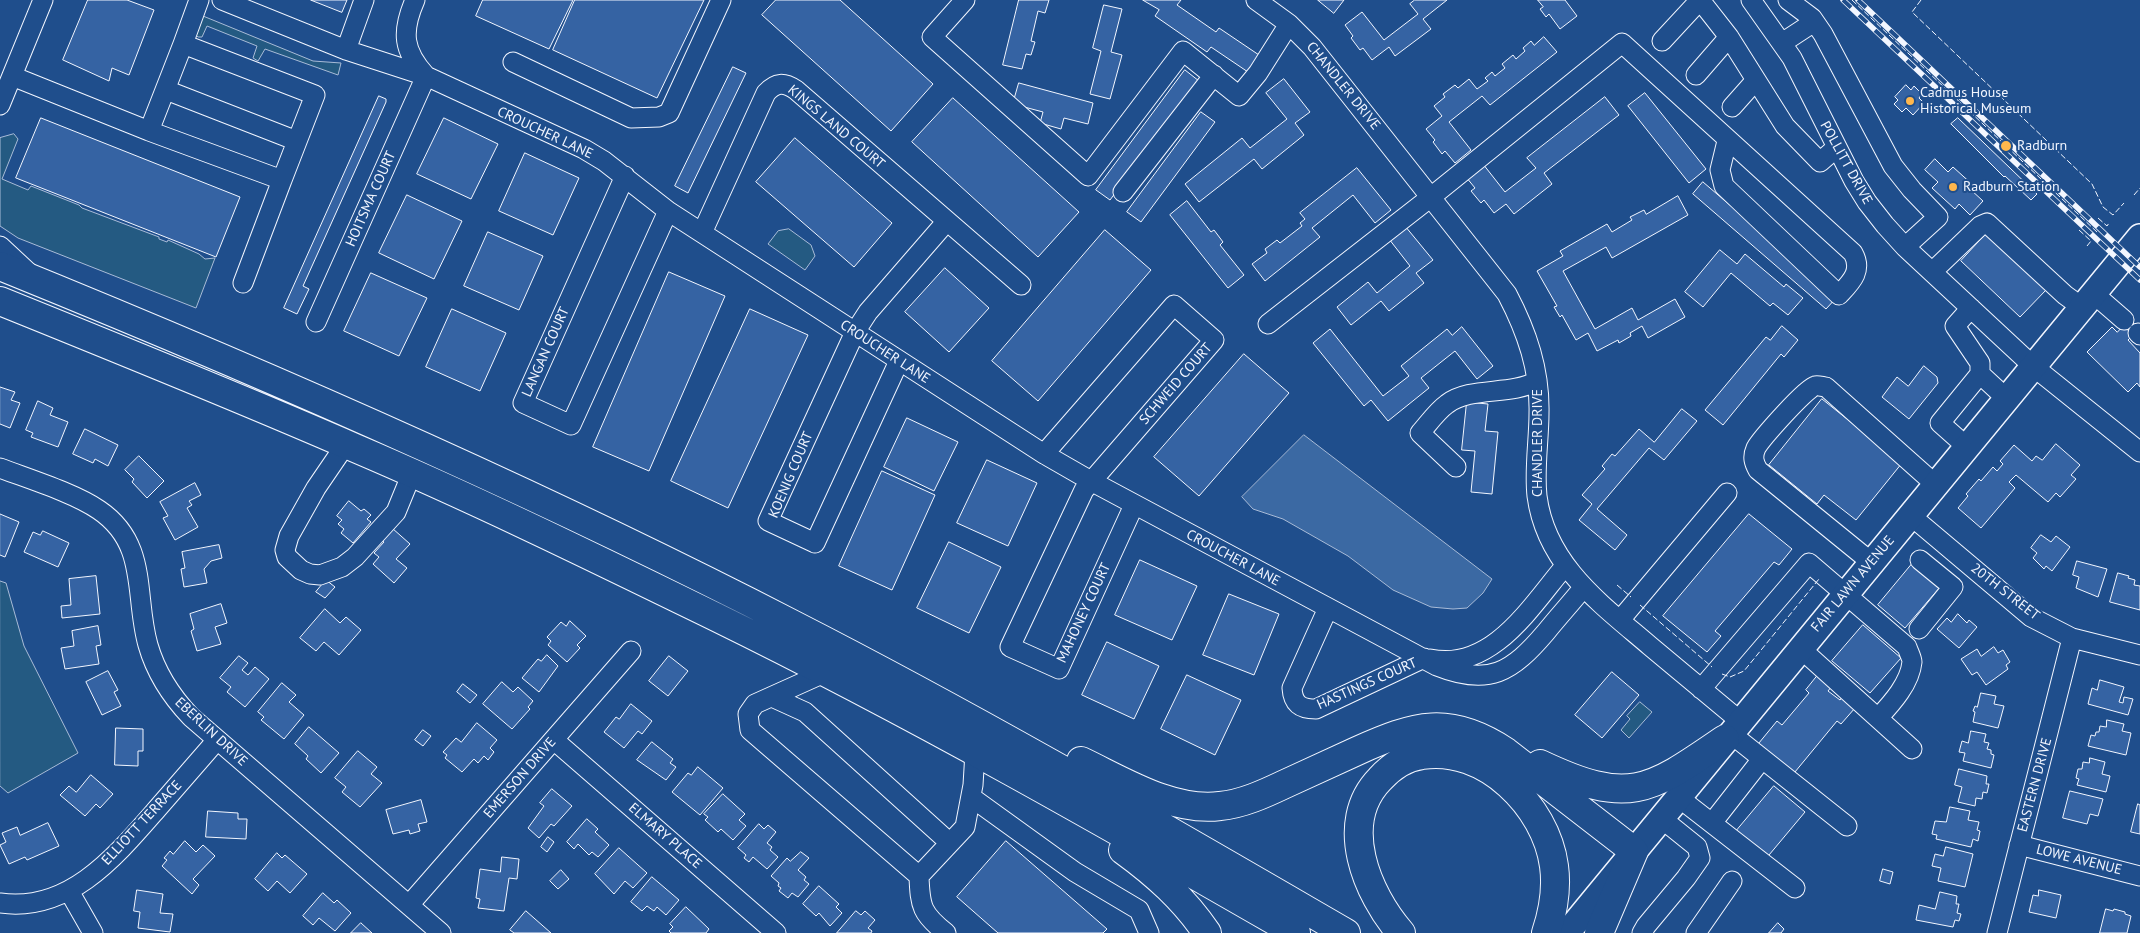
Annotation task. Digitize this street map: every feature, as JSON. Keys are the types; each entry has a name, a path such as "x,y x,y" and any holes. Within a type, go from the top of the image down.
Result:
{"highway":[{"path":"0,266 281,383 549,504 724,590 853,656 1083,780 1346,933"},
{"path":"0,301 183,375 346,444 609,565 727,622 1068,802 1296,933"},
{"path":"853,656 1157,796 1179,803 1200,806 1220,806 1265,793 1393,735 1416,728 1438,726 1463,730 1485,738 1572,779 1614,789 1638,788 1659,781 1679,770 1732,731"},
{"path":"1485,738 1634,851 1599,933"},
{"path":"979,754 1143,864 1182,900 1207,933"},
{"path":"1401,933 1382,908 1369,884 1362,860 1359,838 1360,818 1365,801 1374,784 1387,771 1402,761 1420,755 1439,754 1456,756 1476,763 1495,774 1527,804 1539,823 1549,846 1554,866 1552,915 1546,933"}],"main road":[{"name":"FAIR LAWN AVENUE","path":"1567,933 1844,594 2140,237"}],"street":[{"path":"0,105 43,0"},
{"path":"149,131 199,0"},
{"name":"CROUCHER LANE","path":"222,0 346,50 426,76 584,149 624,176 668,211 1044,454 1091,482 1445,669 1468,676 1502,671 1530,651 1583,588"},
{"path":"346,50 364,0"},
{"path":"414,0 406,24 406,40 416,64 426,76"},
{"path":"513,62 631,118 659,117 669,113 721,0"},
{"path":"964,0 932,37 1088,176 1183,51 1239,96 1258,73 1289,24"},
{"name":"CHANDLER DRIVE","path":"1256,0 1289,24 1318,54 1507,294 1527,336 1534,360 1538,381 1539,412 1537,494 1545,531 1564,566 1583,588 1701,689 1732,731 1762,759 1847,826"},
{"path":"1662,42 1700,0 1729,37 1785,126 1820,162 1836,148"},
{"name":"POLLITT DRIVE","path":"1751,0 1792,58 1836,148 1867,202 1905,247 2034,367 2140,452"},
{"path":"1788,0 1799,7 1823,34 1893,166 1912,190 1938,217 1905,247"},
{"path":"1782,43 1814,22"},
{"path":"1696,75 1729,37"},
{"path":"1268,324 1622,43 1708,120 1727,141 1853,253 1858,267 1857,273 1839,295 1724,186 1720,170 1727,141"},
{"path":"183,44 315,95 243,283"},
{"path":"1123,192 1214,75"},
{"path":"12,76 149,131 282,180"},
{"name":"HOITSMA COURT","path":"316,322 426,76"},
{"path":"1732,106 1756,80"},
{"name":"KINGS LAND COURT","path":"702,233 766,92 772,86 781,83 789,85 796,90 1021,285"},
{"path":"166,90 297,142"},
{"name":"LANGAN COURT","path":"624,176 523,403 571,425 668,211"},
{"name":"KOENIG COURT","path":"899,361 815,543 768,521 855,332 868,312 948,221"},
{"path":"1932,272 1980,226 1987,223 2064,295 2088,301 2124,320"},
{"path":"0,246 37,281"},
{"name":"SCHWEID COURT","path":"1044,454 1174,305 1214,340 1091,482"},
{"path":"1967,448 1940,423 1980,374 1980,363 1956,326 1971,308"},
{"path":"1980,374 2007,399"},
{"path":"1456,466 1420,433 1446,404 1460,396 1526,387 1538,381"},
{"path":"1871,562 1758,470 1753,460 1756,449 1769,431 1805,392 1814,386 1826,387 1936,485"},
{"path":"346,444 316,488 289,536 285,550 287,557 301,570 310,574 320,575 342,567 356,557 396,512 412,474"},
{"name":"EBERLIN DRIVE","path":"0,468 81,501 99,510 116,526 128,543 136,564 145,629 154,664 177,702 217,740 441,933"},
{"name":"MAHONEY COURT","path":"1091,482 1078,499 1010,647 1058,669 1134,504"},
{"path":"1620,620 1727,493"},
{"name":"20TH STREET","path":"1910,515 2031,617 2072,638 2140,655"},
{"path":"1939,576 1957,554"},
{"path":"1919,629 1953,587 1920,560"},
{"path":"1701,689 1809,563 1907,647 1912,662 1906,681 1892,703 1878,718"},
{"name":"CROUCHER LANE","path":"1424,658 1438,661 1453,660 1485,650 1500,640 1513,627 1564,566"},
{"name":"HASTINGS COURT","path":"1328,608 1292,688 1293,698 1298,705 1306,709 1316,709 1424,658"},
{"name":"EASTERN DRIVE","path":"1997,933 2072,638"},
{"path":"1800,648 1912,749"},
{"name":"EMERSON DRIVE","path":"409,905 631,651"},
{"path":"824,673 755,704 748,714 750,730 919,876"},
{"path":"772,697 804,712 950,843"},
{"name":"ELLIOTT TERRACE","path":"0,903 14,905 32,904 48,900 69,891 111,860 217,740"},
{"name":"ELMARY PLACE","path":"554,740 776,933"},
{"path":"946,933 929,919 920,899 919,876 965,826 979,754"},
{"path":"1712,823 1762,759"},
{"path":"971,797 1075,872 1139,910 1149,933"},
{"path":"1678,797 1795,888"},
{"path":"1642,933 1700,858 1697,847 1661,818"},
{"name":"LOWE AVENUE","path":"2019,845 2140,876"},
{"path":"1696,933 1732,880"},
{"path":"69,891 93,933"}],"shaded area":[{"path":"203,16 313,61 341,63 338,75 265,49 258,61 253,58 257,46 207,26 202,37 198,37 196,35"},
{"path":"14,134 18,139 2,179 28,190 31,186 79,205 82,208 159,237 159,239 167,242 168,240 199,254 205,259 215,258 196,308 18,238 0,226 0,138"},
{"path":"789,229 811,245 815,256 805,270 768,244 778,231"},
{"path":"1304,435 1492,579 1483,593 1467,608 1431,607 1393,590 1348,556 1283,519 1253,509 1242,497"},
{"path":"0,581 6,583 24,646 78,753 8,793 0,786"},
{"path":"1640,702 1652,712 1629,738 1621,730 1630,719 1627,716"}],"building":[{"path":"88,0 127,0 154,10 129,75 112,68 109,81 63,60"},
{"path":"311,0 347,0 342,12"},
{"path":"483,0 573,0 549,49 476,16"},
{"path":"575,0 704,0 657,98 553,50"},
{"path":"776,0 840,0 933,84 891,131 762,15"},
{"path":"1019,0 1049,0 1045,13 1038,11 1031,41 1035,42 1031,55 1026,54 1022,69 1003,65"},
{"path":"1143,0 1181,0 1177,5 1216,32 1219,28 1259,55 1248,72 1211,47 1207,52 1155,16 1159,10"},
{"path":"1318,0 1344,0 1334,13"},
{"path":"1415,0 1447,0 1423,19 1431,29 1395,56 1389,47 1372,60 1363,48 1360,50 1351,38 1353,36 1345,25 1362,12 1384,40 1418,14 1410,4"},
{"path":"1538,0 1565,0 1577,16 1560,29 1549,14 1546,17 1540,9 1543,7"},
{"path":"1104,5 1122,9 1111,52 1122,55 1110,99 1090,94 1101,51 1093,48"},
{"path":"1544,37 1557,52 1490,105 1482,96 1449,122 1471,150 1455,163 1445,151 1442,154 1433,142 1435,140 1426,129 1442,116 1434,106 1445,97 1443,94 1455,85 1458,88 1469,79 1477,89 1488,81 1485,78 1492,72 1495,76 1505,68 1502,64 1513,55 1516,59 1525,51 1523,48 1531,41 1534,45"},
{"path":"733,67 746,73 688,193 675,186"},
{"path":"1185,70 1199,81 1110,200 1096,190"},
{"path":"1284,79 1310,112 1295,123 1304,135 1262,169 1254,159 1199,202 1185,184 1242,138 1250,148 1287,119 1266,93"},
{"path":"1019,83 1093,103 1088,124 1064,118 1061,129 1040,123 1043,112 1013,104"},
{"name":"Cadmus House Historical Museum","path":"1906,85 1911,90 1914,86 1922,94 1919,98 1924,103 1913,115 1906,108 1902,112 1894,104 1898,100 1895,97"},
{"path":"1645,93 1706,169 1689,183 1628,106"},
{"path":"379,96 386,99 386,102 303,286 309,289 297,314 284,308"},
{"path":"1605,97 1619,115 1544,173 1552,184 1514,214 1506,204 1494,213 1484,200 1481,203 1471,191 1475,188 1466,177 1483,164 1505,192 1536,168 1527,158"},
{"path":"953,98 1079,212 1038,257 912,142"},
{"path":"1201,112 1215,122 1141,222 1127,212"},
{"path":"41,118 240,197 216,257 16,178"},
{"path":"444,118 498,144 471,199 417,174"},
{"path":"1958,118 2037,194 2031,200 2004,177 1951,124"},
{"path":"795,138 892,223 854,267 756,182"},
{"path":"525,153 579,178 553,235 499,211"},
{"name":"Radburn Station","path":"1935,159 1948,172 1953,167 1974,186 1970,189 1983,201 1970,215 1959,204 1955,209 1932,188 1938,182 1925,170"},
{"path":"1357,168 1391,210 1375,223 1353,195 1312,228 1320,237 1265,281 1252,264 1267,253 1265,249 1277,240 1280,243 1302,226 1300,223 1305,219 1300,213"},
{"path":"1703,182 1837,297 1826,309 1693,194"},
{"path":"407,195 462,221 434,279 379,253"},
{"path":"1678,196 1688,215 1612,258 1606,247 1563,271 1595,329 1632,308 1638,320 1675,299 1685,317 1648,338 1642,326 1630,333 1631,336 1619,343 1618,340 1597,351 1588,333 1576,340 1562,315 1560,317 1554,307 1557,306 1537,271 1563,256 1560,251 1607,224 1612,232 1632,220 1630,217 1644,210 1646,214"},
{"path":"1187,201 1211,232 1214,230 1223,242 1220,245 1244,275 1228,288 1170,215"},
{"path":"1405,226 1433,260 1416,273 1424,283 1389,311 1381,301 1351,325 1337,307 1368,282 1377,293 1410,266 1389,239"},
{"path":"1105,230 1151,270 1038,401 992,361"},
{"path":"488,232 543,256 519,310 464,286"},
{"path":"1986,234 2046,290 2020,317 1961,261"},
{"path":"1720,250 1737,264 1745,254 1784,287 1786,284 1803,298 1788,315 1773,303 1770,306 1731,273 1703,307 1685,292"},
{"path":"945,268 989,308 949,352 905,312"},
{"path":"669,272 725,296 649,471 593,447"},
{"path":"371,273 427,298 399,356 344,331"},
{"path":"452,309 506,333 480,391 426,367"},
{"path":"750,309 808,335 728,508 671,481"},
{"path":"2129,320 2138,330 2128,340 2140,353 2140,387 2137,383 2128,392 2087,352 2112,327 2117,332"},
{"path":"1782,326 1798,340 1784,357 1781,354 1723,425 1705,410 1766,337 1770,340"},
{"path":"1462,327 1493,366 1477,379 1455,351 1421,378 1429,388 1388,421 1371,400 1364,406 1313,343 1330,329 1383,396 1409,376 1401,366 1447,329 1452,335"},
{"path":"1244,354 1289,393 1199,496 1154,457"},
{"path":"1924,366 1937,377 1938,383 1909,419 1882,397 1897,377 1908,386"},
{"path":"0,387 15,392 11,400 20,403 10,428 0,424"},
{"path":"1822,399 1902,463 1856,520 1824,495 1817,504 1769,465"},
{"path":"38,401 53,408 50,415 68,422 58,447 31,437 33,433 26,430"},
{"path":"1467,402 1488,404 1485,431 1498,432 1492,494 1471,492 1475,451 1462,450"},
{"path":"1682,409 1697,421 1664,460 1649,448 1597,509 1627,535 1615,550 1579,520 1592,504 1582,495 1605,469 1602,466 1612,454 1615,456 1639,429 1654,442"},
{"path":"907,418 958,442 934,491 884,467"},
{"path":"85,429 118,445 108,466 95,459 93,463 73,454"},
{"path":"2056,444 2080,465 2071,475 2076,479 2060,497 2056,493 2048,502 2016,475 2009,482 2015,488 1981,528 1958,508 1968,496 1966,494 1979,479 1981,481 1993,467 1997,471 2003,464 2000,461 2014,445 2032,461 2036,456 2042,460"},
{"path":"139,456 164,481 147,498 132,482 134,479 125,470"},
{"path":"987,460 1037,483 1008,546 957,523"},
{"path":"882,471 935,495 892,590 839,566"},
{"path":"195,483 201,495 189,501 192,505 187,508 198,527 175,540 163,518 168,516 160,502"},
{"path":"349,501 361,511 364,509 371,515 367,519 371,522 353,543 341,533 344,529 338,524 342,520 337,516"},
{"path":"0,514 19,522 5,557 0,555"},
{"path":"1749,514 1792,549 1779,565 1774,562 1715,631 1721,636 1707,652 1663,616"},
{"path":"392,528 410,544 396,559 407,568 394,583 373,564 379,557 374,553 384,542 381,540"},
{"path":"43,531 69,543 58,567 24,552 33,532 40,535"},
{"path":"2041,535 2051,542 2056,536 2070,547 2052,571 2046,566 2044,569 2033,558 2037,553 2031,548"},
{"path":"949,542 1001,567 969,633 917,608"},
{"path":"219,545 222,558 211,561 204,569 207,583 184,587 181,569 185,568 182,552"},
{"path":"1140,560 1197,586 1172,640 1115,615"},
{"path":"2077,561 2107,569 2098,597 2076,588 2079,577 2073,575"},
{"path":"1912,564 1940,587 1905,628 1878,605"},
{"path":"2118,573 2129,576 2128,578 2135,580 2134,585 2140,586 2140,610 2110,602"},
{"path":"96,576 100,614 62,618 61,606 71,605 69,579"},
{"path":"326,580 335,587 325,598 316,592"},
{"path":"1229,594 1279,614 1254,675 1203,655"},
{"path":"221,604 227,623 215,627 221,644 197,651 191,631 194,629 190,614"},
{"path":"325,609 340,623 346,617 361,630 339,655 324,642 316,651 300,638"},
{"path":"1958,614 1967,623 1969,620 1977,627 1959,648 1937,629 1947,618 1951,622"},
{"path":"570,621 586,636 577,645 580,648 567,662 548,645 551,641 547,637 561,622 566,626"},
{"path":"1863,625 1901,658 1870,693 1832,661"},
{"path":"98,626 101,645 96,646 99,664 65,669 61,648 74,646 72,631"},
{"path":"1107,642 1159,666 1134,719 1082,695"},
{"path":"1994,647 1998,653 2003,650 2010,662 2006,665 2008,669 1986,685 1977,672 1972,675 1961,659 1977,649 1981,656"},
{"path":"547,655 558,666 539,692 522,678 538,659 541,661"},
{"path":"239,656 248,663 242,670 248,675 255,667 269,679 245,707 227,692 231,687 220,678"},
{"path":"669,656 688,671 668,696 649,681"},
{"path":"108,671 118,690 114,692 121,706 102,715 86,682"},
{"path":"1612,672 1639,695 1602,738 1575,715"},
{"path":"1187,675 1241,700 1215,755 1161,729"},
{"path":"1818,675 1832,686 1828,691 1840,700 1842,697 1855,708 1841,724 1837,721 1790,778 1754,749 1777,721 1782,725 1809,693 1806,690"},
{"path":"2100,680 2124,687 2119,702 2123,703 2124,697 2133,699 2128,715 2088,704 2092,688 2097,690"},
{"path":"502,682 513,692 518,687 533,701 528,707 530,709 512,729 483,704"},
{"path":"282,683 296,695 289,702 304,715 284,739 261,720 264,717 258,712"},
{"path":"463,684 477,695 470,703 457,692"},
{"path":"1981,693 1996,696 1994,704 2004,706 1998,728 1973,722 1975,712 1973,711 1975,706 1977,707"},
{"path":"631,704 652,721 642,734 638,731 624,748 604,732 616,717 619,719"},
{"path":"2107,720 2124,724 2122,731 2131,733 2126,755 2088,746 2091,735 2095,736 2096,732 2099,732 2100,726 2106,727"},
{"path":"477,723 497,740 490,748 494,752 488,760 484,756 478,763 474,759 462,772 445,758 447,755 443,752 456,738 461,742"},
{"path":"309,727 339,753 321,773 306,759 308,756 295,744"},
{"path":"116,728 143,729 143,751 138,751 138,766 115,765"},
{"path":"423,730 431,736 423,746 415,740"},
{"path":"1971,731 1986,734 1984,742 1989,743 1987,749 1991,750 1991,754 1994,755 1991,768 1963,761 1965,753 1959,752 1962,741 1968,743"},
{"path":"652,742 673,759 670,763 676,767 666,780 637,760"},
{"path":"358,751 377,767 371,774 382,783 360,807 342,792 346,787 335,778"},
{"path":"2090,758 2105,762 2102,774 2110,776 2106,792 2077,785 2079,779 2076,778 2078,769 2082,769 2083,762 2089,763"},
{"path":"698,767 723,788 700,815 672,792 688,773 691,775"},
{"path":"1959,769 1987,776 1986,784 1989,784 1987,793 1983,792 1982,799 1976,798 1975,806 1958,802 1962,787 1955,785"},
{"path":"91,775 113,794 100,808 96,804 85,816 60,795 69,786 76,792"},
{"path":"1774,786 1805,812 1764,861 1733,835"},
{"path":"552,789 572,806 554,826 551,824 539,838 528,828 544,806 540,803"},
{"path":"2070,791 2103,799 2098,816 2090,814 2087,824 2063,818"},
{"path":"723,794 745,814 739,820 746,826 733,840 721,829 718,832 705,820 708,817 704,814"},
{"path":"421,800 427,822 418,824 420,831 410,834 409,830 393,834 386,810"},
{"path":"2138,804 2140,805 2140,834 2131,832"},
{"path":"1950,807 1970,811 1968,820 1979,822 1977,830 1980,831 1978,841 1973,839 1971,847 1936,839 1937,835 1932,834 1935,821 1946,822"},
{"path":"208,811 238,813 238,819 247,819 246,839 206,837"},
{"path":"587,819 598,829 595,832 609,845 598,857 592,852 589,855 578,844 574,849 567,842"},
{"path":"48,823 59,846 27,860 25,857 9,864 0,845 6,842 2,833 17,827 20,835"},
{"path":"759,824 764,829 768,825 776,832 767,843 772,847 770,850 778,857 767,869 753,857 749,862 744,858 746,855 738,848"},
{"path":"548,837 554,842 547,852 541,847"},
{"path":"185,841 196,852 203,845 215,856 193,879 199,885 192,894 162,866 167,860 164,858 170,851 173,854"},
{"path":"1006,841 1107,929 1103,933 998,933 957,897"},
{"path":"1946,847 1973,854 1965,887 1938,881 1941,868 1932,866 1935,854 1943,856"},
{"path":"619,848 647,873 633,888 625,881 614,894 595,874"},
{"path":"801,852 809,858 798,870 806,877 804,880 809,884 798,897 792,893 788,898 779,891 781,888 778,886 779,883 771,876 787,858 790,861"},
{"path":"277,853 282,858 285,855 307,874 290,893 277,881 268,891 255,879"},
{"path":"502,857 519,859 517,879 509,878 504,911 478,908 480,899 476,898 480,869 500,872"},
{"path":"1883,869 1893,872 1890,884 1880,881"},
{"path":"561,870 569,879 558,889 550,881"},
{"path":"652,877 679,900 666,915 657,907 654,911 647,906 642,911 631,902"},
{"path":"819,886 839,904 836,907 842,913 830,926 819,913 816,916 803,904"},
{"path":"137,890 163,894 160,913 173,914 170,932 138,928 140,912 134,911"},
{"path":"2039,890 2061,895 2056,918 2029,912 2033,895 2038,896"},
{"path":"1940,892 1957,896 1956,904 1959,904 1957,913 1961,914 1959,921 1955,920 1953,927 1916,920 1919,905 1935,909"},
{"path":"323,893 334,903 337,900 351,913 335,931 319,918 313,925 303,916"},
{"path":"686,907 709,929 706,933 671,933 669,931 673,927 670,924"},
{"path":"2106,909 2125,912 2125,914 2131,916 2127,933 2100,933"},
{"path":"526,911 551,933 514,933 510,930"},
{"path":"856,911 861,915 865,911 875,920 868,928 872,931 871,933 837,933"},
{"path":"361,923 372,933 351,933"},
{"path":"1778,923 1784,929 1781,933 1769,933"}],"railway":[{"path":"1843,0 2140,280"},
{"path":"1858,0 2140,267"}],"fence":[{"path":"1852,0 2098,233"},
{"path":"1921,0 1912,12 2092,184 2103,207 2113,215 2124,203"},
{"path":"2134,195 2140,188"},
{"path":"2098,218 2107,226 2109,223"},
{"path":"2079,230 2091,241 2087,246"},
{"path":"1722,674 1730,677 1744,671 1819,579"},
{"path":"1617,585 1631,597"},
{"path":"1640,605 1712,667"}],"place":[{"name":"Cadmus House Historical Museum","path":"1910,101"},
{"name":"Radburn","path":"2006,146"},
{"name":"Radburn Station","path":"1953,187"}]}
